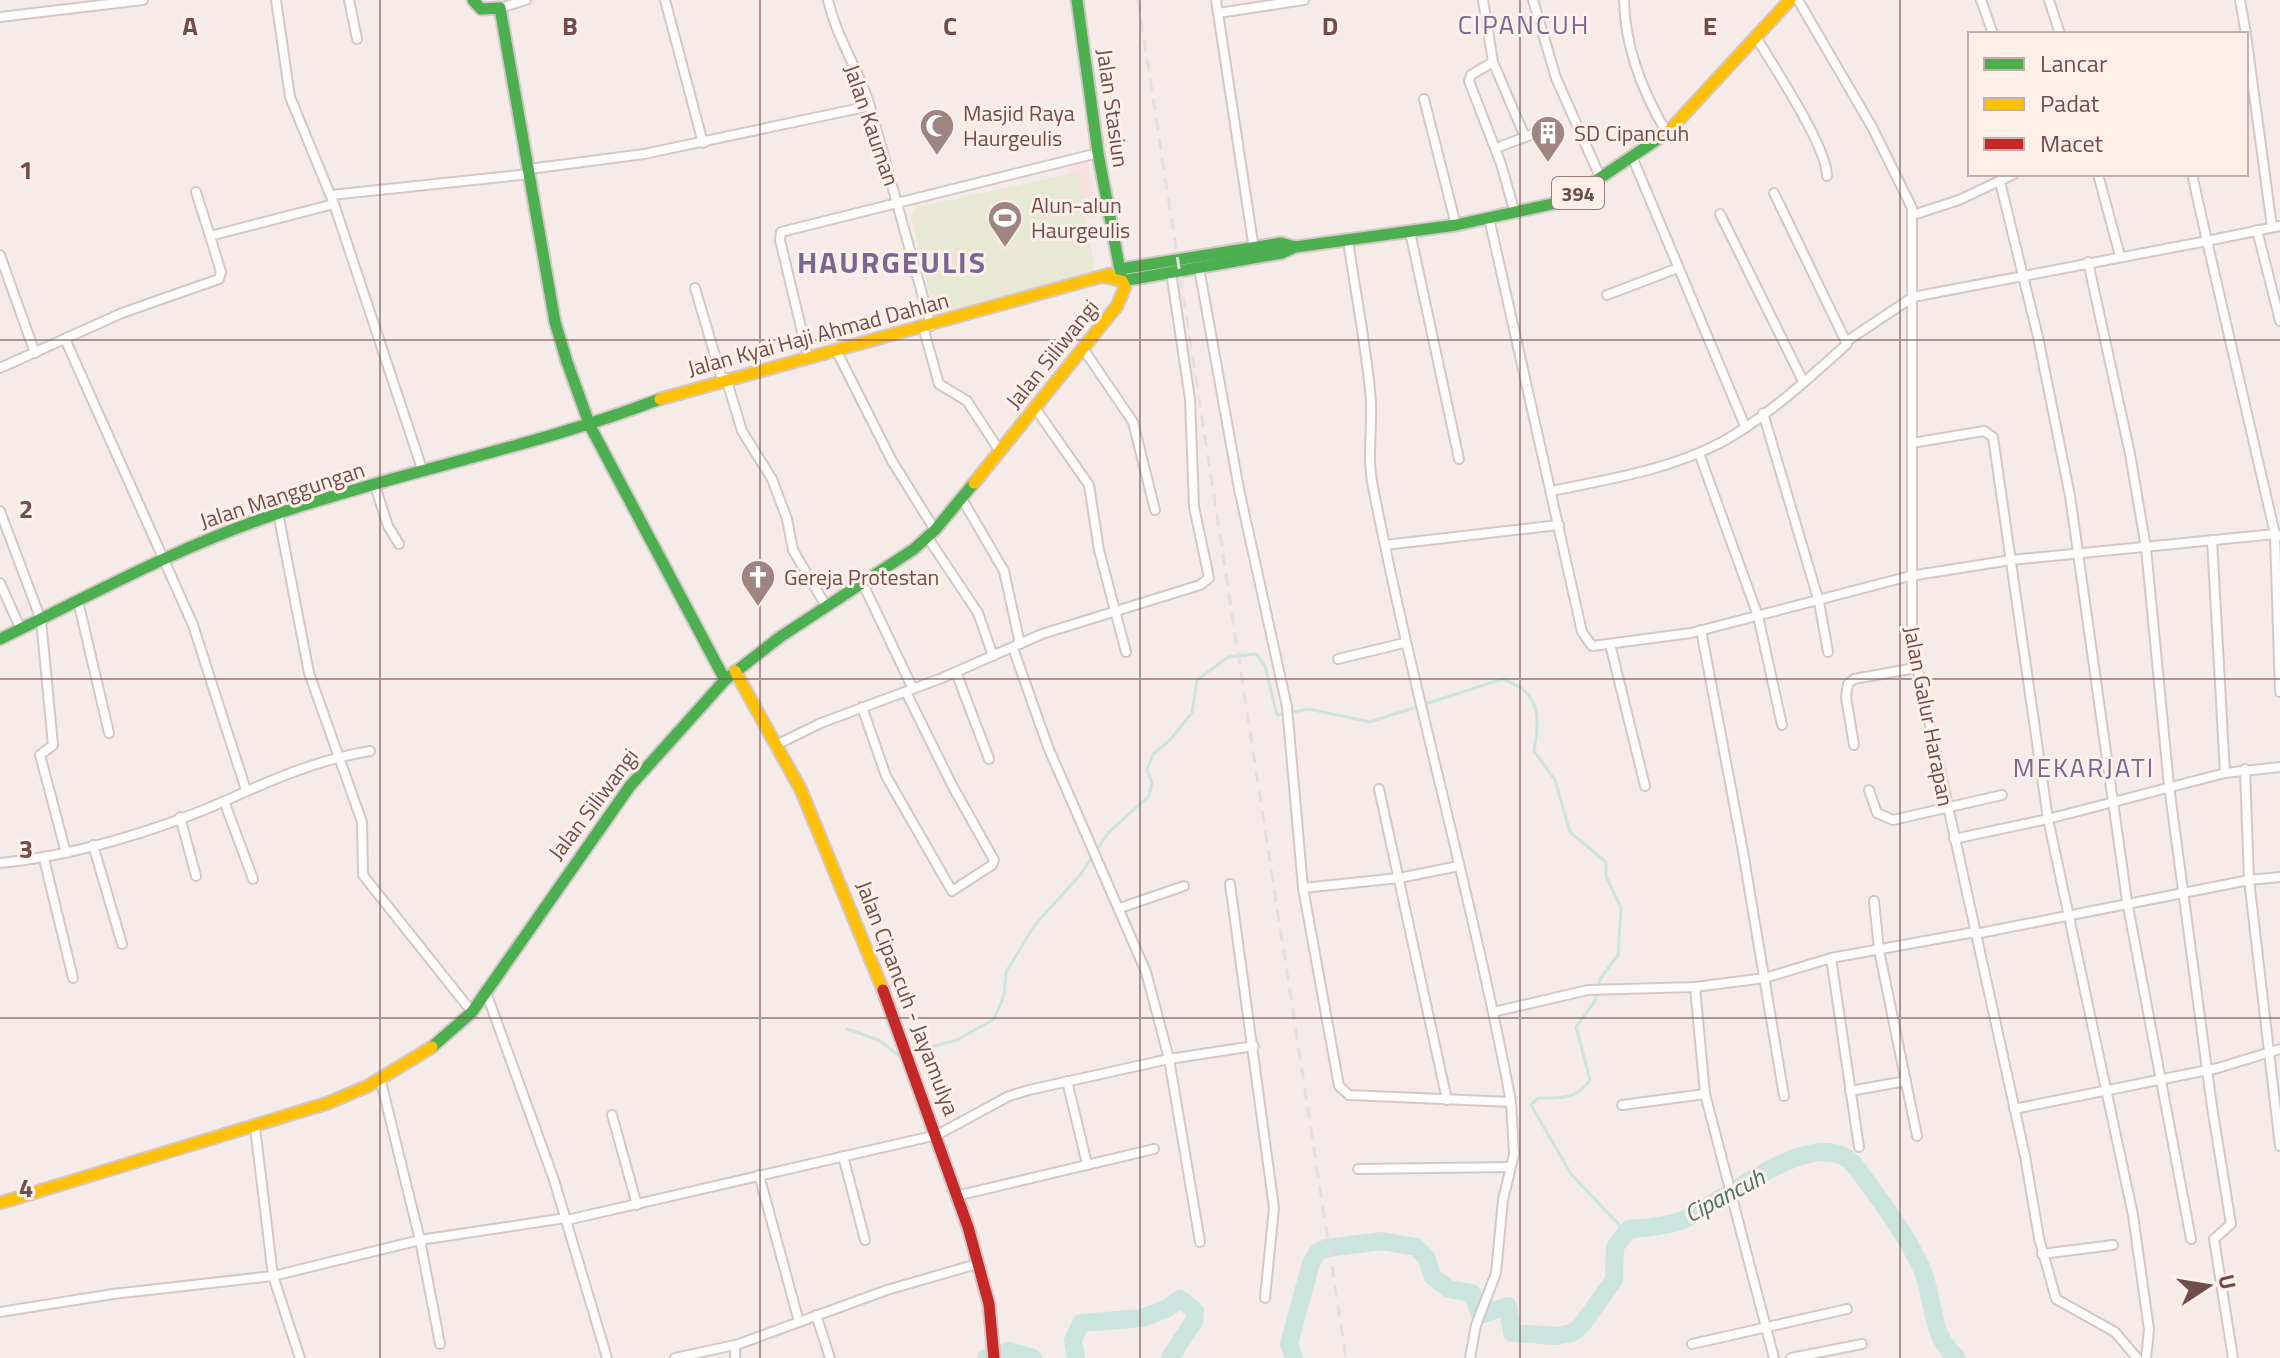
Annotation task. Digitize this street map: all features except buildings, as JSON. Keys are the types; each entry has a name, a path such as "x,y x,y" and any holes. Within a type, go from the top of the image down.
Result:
{"street":[{"path":"55,0 55,11"},
{"path":"0,17 143,0"},
{"path":"276,0 286,83 332,200 423,472"},
{"path":"349,0 357,39"},
{"path":"473,0 481,9 500,8 526,0"},
{"path":"665,0 703,143"},
{"name":"Jalan Kauman","path":"828,0 838,37 859,72 899,205 939,384 967,401 999,450"},
{"name":"Jalan Stasiun","path":"1077,0 1098,153 1121,275"},
{"path":"1216,0 1255,253"},
{"path":"1218,13 1304,0"},
{"path":"1483,0 1493,62 1525,137"},
{"path":"1533,0 1556,78 1601,179"},
{"path":"1624,0 1630,48 1643,85 1667,133"},
{"name":"394","path":"1121,275 1456,225 1515,213 1566,198 1633,159 1667,133 1790,0"},
{"name":"Jalan Galur Harapan","path":"1798,0 1872,127 1909,197 1913,215 1910,625 1915,668 2014,1109 2042,1254 2056,1299 2115,1332 2137,1358"},
{"path":"1981,0 1992,32"},
{"path":"2049,0 2059,32"},
{"path":"2240,0 2245,32"},
{"path":"500,8 555,322 590,426 725,680"},
{"path":"1756,37 1810,132 1824,160 1827,176"},
{"path":"1552,491 1629,475 1699,453 1763,413 1847,341 1913,297 2276,227 2248,52"},
{"path":"1493,62 1471,75 1469,81 1496,148 1515,213"},
{"path":"1424,99 1456,225"},
{"path":"210,236 332,200 703,143 870,106"},
{"path":"1496,148 1545,129"},
{"path":"808,357 780,240 781,232 1098,153"},
{"path":"1633,159 1745,426"},
{"path":"1913,215 2010,176"},
{"path":"2099,176 2120,256"},
{"path":"2192,176 2276,535 2280,692"},
{"path":"2000,182 2023,274 2070,496 2127,904 2191,1239"},
{"path":"0,368 122,313 219,279 221,272 196,192"},
{"path":"1774,193 1847,341"},
{"path":"1720,214 1803,381"},
{"path":"1489,218 1582,632 1592,646 1701,630 1819,602 1910,576 2011,560 2276,535"},
{"path":"2257,230 2280,321"},
{"path":"1410,232 1459,459"},
{"path":"1348,240 1371,392 1370,466 1404,643 1493,1012 1515,1137 1493,1287 1476,1325 1470,1358"},
{"name":"394","path":"1121,275 1199,268 1255,253"},
{"path":"0,255 35,353"},
{"path":"2088,262 2130,454 2146,548 2169,786 2206,1070 2231,1224 2214,1239 2233,1358"},
{"path":"1199,268 1239,489 1287,707 1303,888 1342,1090 1349,1095 1511,1102"},
{"path":"1607,295 1678,268"},
{"path":"780,743 1016,646 1113,610 1200,585 1209,578 1194,507 1190,399 1171,272"},
{"name":"Jalan Kyai Haji Ahmad Dahlan","path":"590,426 646,403 724,379 1121,275"},
{"name":"Jalan Siliwangi","path":"0,1203 255,1127 381,1082 421,1057 472,1012 630,786 725,680 931,534 1117,306 1125,287 1121,275"},
{"path":"695,288 742,431 772,479 793,550 826,606"},
{"path":"65,339 193,625 246,790"},
{"path":"1082,347 1133,422 1155,510"},
{"path":"836,350 931,534 978,613 993,656"},
{"path":"1035,408 1089,485 1113,610 1126,652"},
{"path":"1763,413 1819,602 1828,652"},
{"name":"Jalan Manggungan","path":"0,639 165,558 278,513 590,426"},
{"path":"1912,443 1984,431 1991,433 2048,819 2066,917 2108,1091 2137,1242 2149,1330 2146,1358"},
{"path":"1699,453 1758,616 1782,725"},
{"path":"375,486 388,526 399,544"},
{"path":"962,499 1004,571 1016,646 1048,747 1089,835 1146,972 1169,1059 1200,1242"},
{"path":"0,511 41,620 53,746 40,755 66,853"},
{"path":"278,513 309,673 362,822 363,875 472,1012"},
{"path":"1385,545 1559,525"},
{"path":"2212,540 2225,773"},
{"path":"862,582 953,787 994,860 952,891 886,776 862,707"},
{"path":"0,583 21,630"},
{"path":"78,601 109,733"},
{"path":"1701,630 1784,1096"},
{"path":"1338,659 1404,643"},
{"path":"1610,644 1645,786"},
{"path":"1854,745 1846,697 1848,684 1854,679 1915,668"},
{"name":"Jalan Cipancuh - Jayamulya","path":"735,671 780,743 836,866 913,1065 990,1311 994,1358"},
{"path":"956,672 989,759"},
{"path":"0,863 44,859 93,845 180,817 338,756 370,751"},
{"path":"1954,839 2048,819 2225,773 2280,767"},
{"path":"2245,769 2249,880 2280,1146"},
{"path":"1379,789 1447,1100"},
{"path":"1869,790 1877,813 1887,820 2002,795"},
{"path":"224,801 253,879"},
{"path":"180,817 196,876"},
{"path":"93,845 122,944"},
{"path":"44,859 73,978"},
{"path":"1303,888 1399,878 1459,866"},
{"path":"1493,1012 1588,990 1695,987 1765,978 1831,958 2066,917 2249,880 2280,877"},
{"path":"1230,884 1275,1215 1265,1298"},
{"path":"1120,908 1184,886"},
{"path":"1874,901 1879,950 1917,1136"},
{"path":"1831,958 1859,1147"},
{"path":"1695,987 1705,1094 1734,1193 1774,1358"},
{"path":"486,992 566,1219 607,1358"},
{"path":"0,1312 113,1294 273,1276 420,1240 566,1219 637,1205 937,1135 1009,1096 1067,1081 1169,1059 1254,1046"},
{"path":"2014,1109 2206,1070 2280,1049"},
{"path":"1067,1081 1087,1164"},
{"path":"1850,1091 1906,1081"},
{"path":"381,1082 420,1240 440,1344"},
{"path":"1622,1105 1705,1094"},
{"path":"612,1115 637,1205"},
{"path":"255,1127 273,1276 300,1358"},
{"path":"956,1197 1154,1149"},
{"path":"843,1156 865,1240"},
{"path":"1358,1169 1510,1167"},
{"path":"759,1175 799,1322"},
{"path":"2042,1254 2113,1245"},
{"path":"675,1358 735,1345 816,1315 977,1264"},
{"path":"1692,1344 1847,1309"},
{"path":"816,1315 830,1358"},
{"path":"1791,1358 1862,1344"},
{"path":"735,1345 735,1358"}],"shaded area":[{"path":"1087,161 1097,216 1086,219 1079,173 1069,175 1068,166"}],"green space":[{"name":"Alun-alun Haurgeulis","path":"1079,172 1095,273 935,317 911,215 917,207"}],"waterway":[{"path":"911,1052 957,1040 994,1019 1004,996 1006,972 1034,926 1080,875 1108,833 1149,796 1152,783 1147,770 1153,754 1169,741 1192,713 1197,680 1228,657 1256,654 1265,666 1277,715 1309,709 1370,722 1502,679 1515,684 1531,698 1537,716 1534,751 1555,780 1570,832 1606,862 1606,876 1621,908 1618,955 1600,979 1595,1001 1576,1027 1590,1080 1573,1094 1561,1098 1538,1098 1531,1105 1571,1174 1626,1232"},
{"path":"847,1029 879,1040 899,1056 903,1054"},
{"name":"Cipancuh","path":"1294,1358 1289,1344 1311,1263 1318,1252 1327,1248 1382,1241 1416,1247 1426,1257 1433,1277 1449,1289 1472,1293 1480,1315 1508,1306 1512,1333 1556,1336 1572,1333 1581,1326 1614,1280 1615,1247 1629,1229 1683,1220 1770,1169 1819,1152 1840,1155 1856,1167 1892,1216 1922,1269 1942,1339 1957,1358"},
{"name":"Cipancuh","path":"1076,1358 1073,1340 1081,1323 1142,1318 1166,1309 1180,1299 1195,1311 1194,1321 1170,1358"},
{"name":"Cipancuh","path":"986,1358 1009,1351 1033,1358"}],"railway":[{"path":"1138,0 1346,1358"}],"traffic: fast":[{"path":"473,0 481,9 500,8 555,322 590,426 725,680"},
{"path":"1077,0 1098,153 1122,281 1282,253 1295,247 1456,225 1552,204 1576,194 1667,133"},
{"path":"1120,269 1281,243 1295,247"},
{"path":"0,639 136,572 240,527 324,499 565,431 660,399"},
{"path":"432,1047 472,1012 630,786 725,680 780,637 914,549 935,530 974,483"}],"traffic: slow":[{"path":"1667,133 1790,0"},
{"path":"660,399 1110,274"},
{"path":"974,483 1117,306 1125,287 1122,281 1105,277"},
{"path":"735,671 801,790 883,990"},
{"path":"0,1203 328,1103 368,1086 432,1047"}],"traffic: jam":[{"path":"883,990 968,1227 989,1304 994,1358"}],"place":[{"name":"Masjid Raya Haurgeulis","path":"937,157"},
{"name":"SD Cipancuh","path":"1548,164"},
{"name":"Alun-alun Haurgeulis","path":"1005,249"},
{"name":"Gereja Protestan","path":"758,608"}],"district":[{"name":"CIPANCUH","path":"1524,24"},
{"name":"HAURGEULIS","path":"892,262"},
{"name":"MEKARJATI","path":"2084,767"}]}
